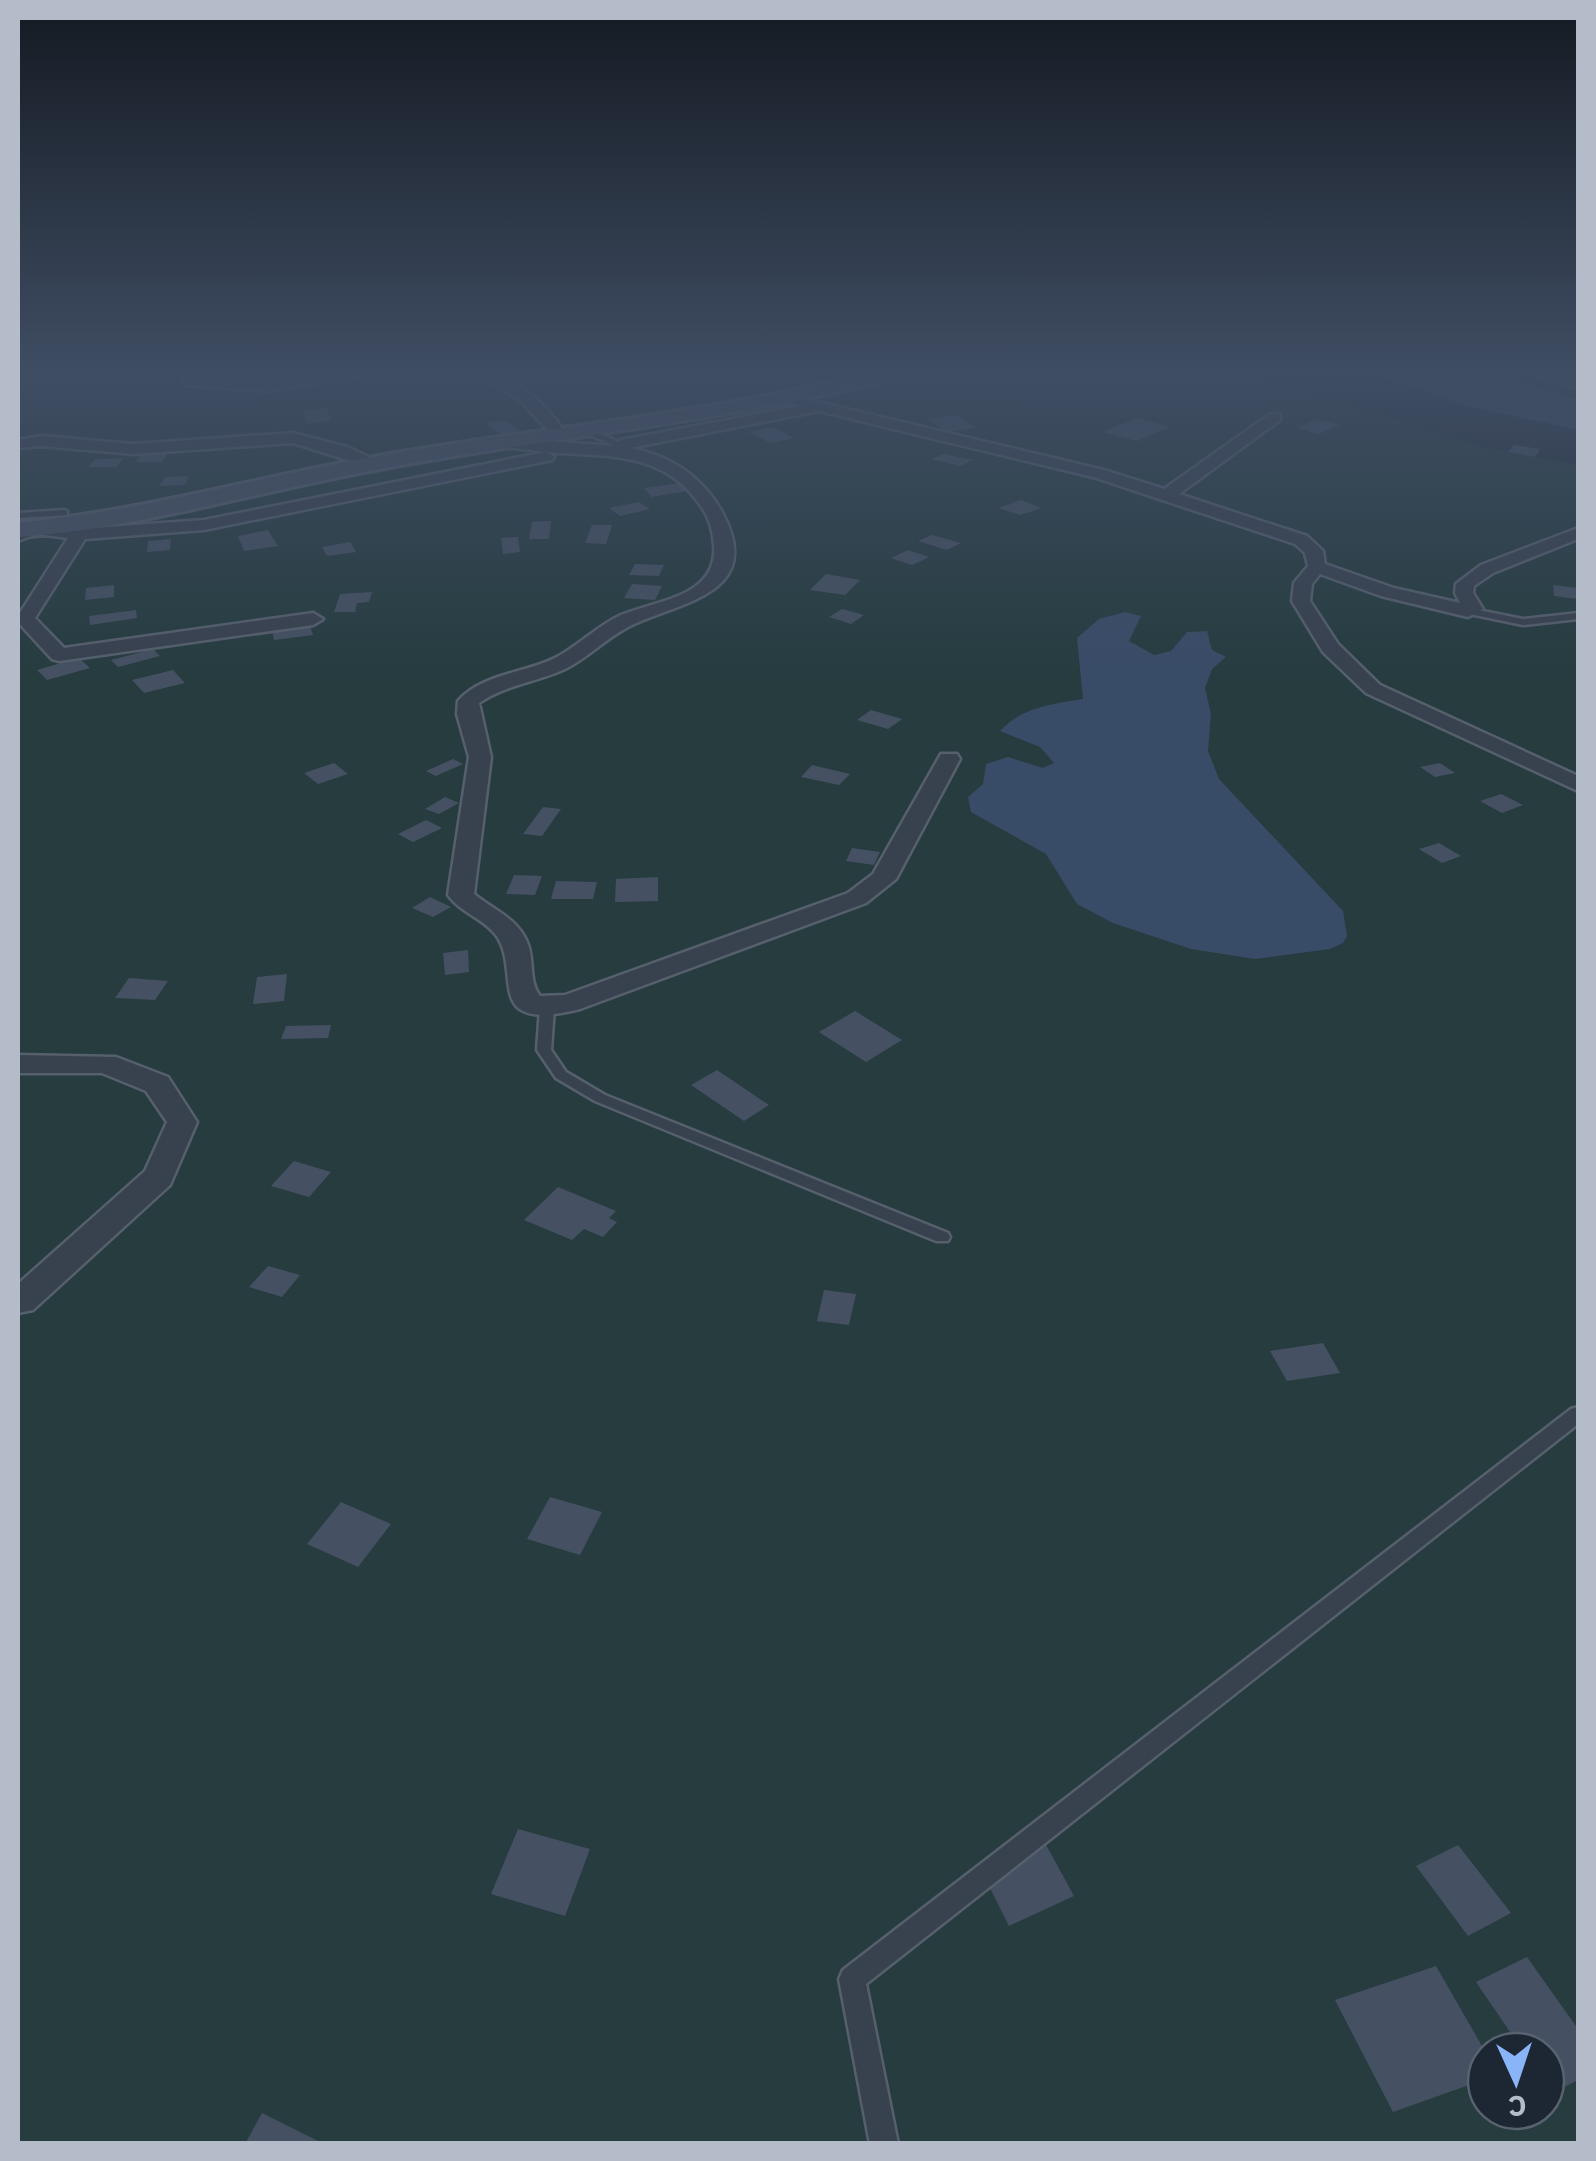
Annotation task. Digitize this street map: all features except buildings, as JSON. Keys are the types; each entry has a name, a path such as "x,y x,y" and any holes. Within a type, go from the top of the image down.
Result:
{"main road":[{"path":"22,528 119,518 318,475"}],"street":[{"path":"22,528 79,534 234,520 443,475"},
{"path":"678,475 688,481 715,514 723,543 722,572 710,587 686,600 627,620 592,639 565,661 534,676 484,689 470,701 468,714 480,758 460,894 474,910 504,925 511,937 521,994 530,1003 547,1008 570,1004 857,898 883,878 949,759"},
{"path":"1103,475 1301,540 1314,552 1317,567"},
{"path":"1166,496 1195,475"},
{"path":"79,534 25,619 59,655 313,618"},
{"path":"1317,567 1388,592 1468,611 1473,609 1464,593 1465,584 1487,570 1578,534"},
{"path":"1317,567 1303,583 1301,601 1330,648 1373,689 1578,784"},
{"path":"18,1064 106,1064 157,1084 182,1122 158,1178 21,1302"}],"lane":[{"path":"22,528 64,513"},
{"path":"1468,611 1523,622 1578,616"},
{"path":"547,1008 544,1050 561,1075 600,1098 942,1238"},
{"path":"884,2144 852,1979 1578,1414"}],"green space":[{"path":"18,475 1578,475 1578,2143 18,2143"}],"water":[{"path":"1125,612 1141,616 1129,641 1154,655 1171,651 1187,632 1207,631 1212,650 1226,657 1212,669 1205,688 1211,714 1208,751 1219,779 1343,911 1347,936 1343,943 1330,949 1255,959 1191,949 1113,923 1077,904 1046,854 971,812 968,797 983,784 986,764 1008,757 1043,768 1054,763 1040,747 1000,731 1028,712 1083,699 1077,638 1099,619"}]}
